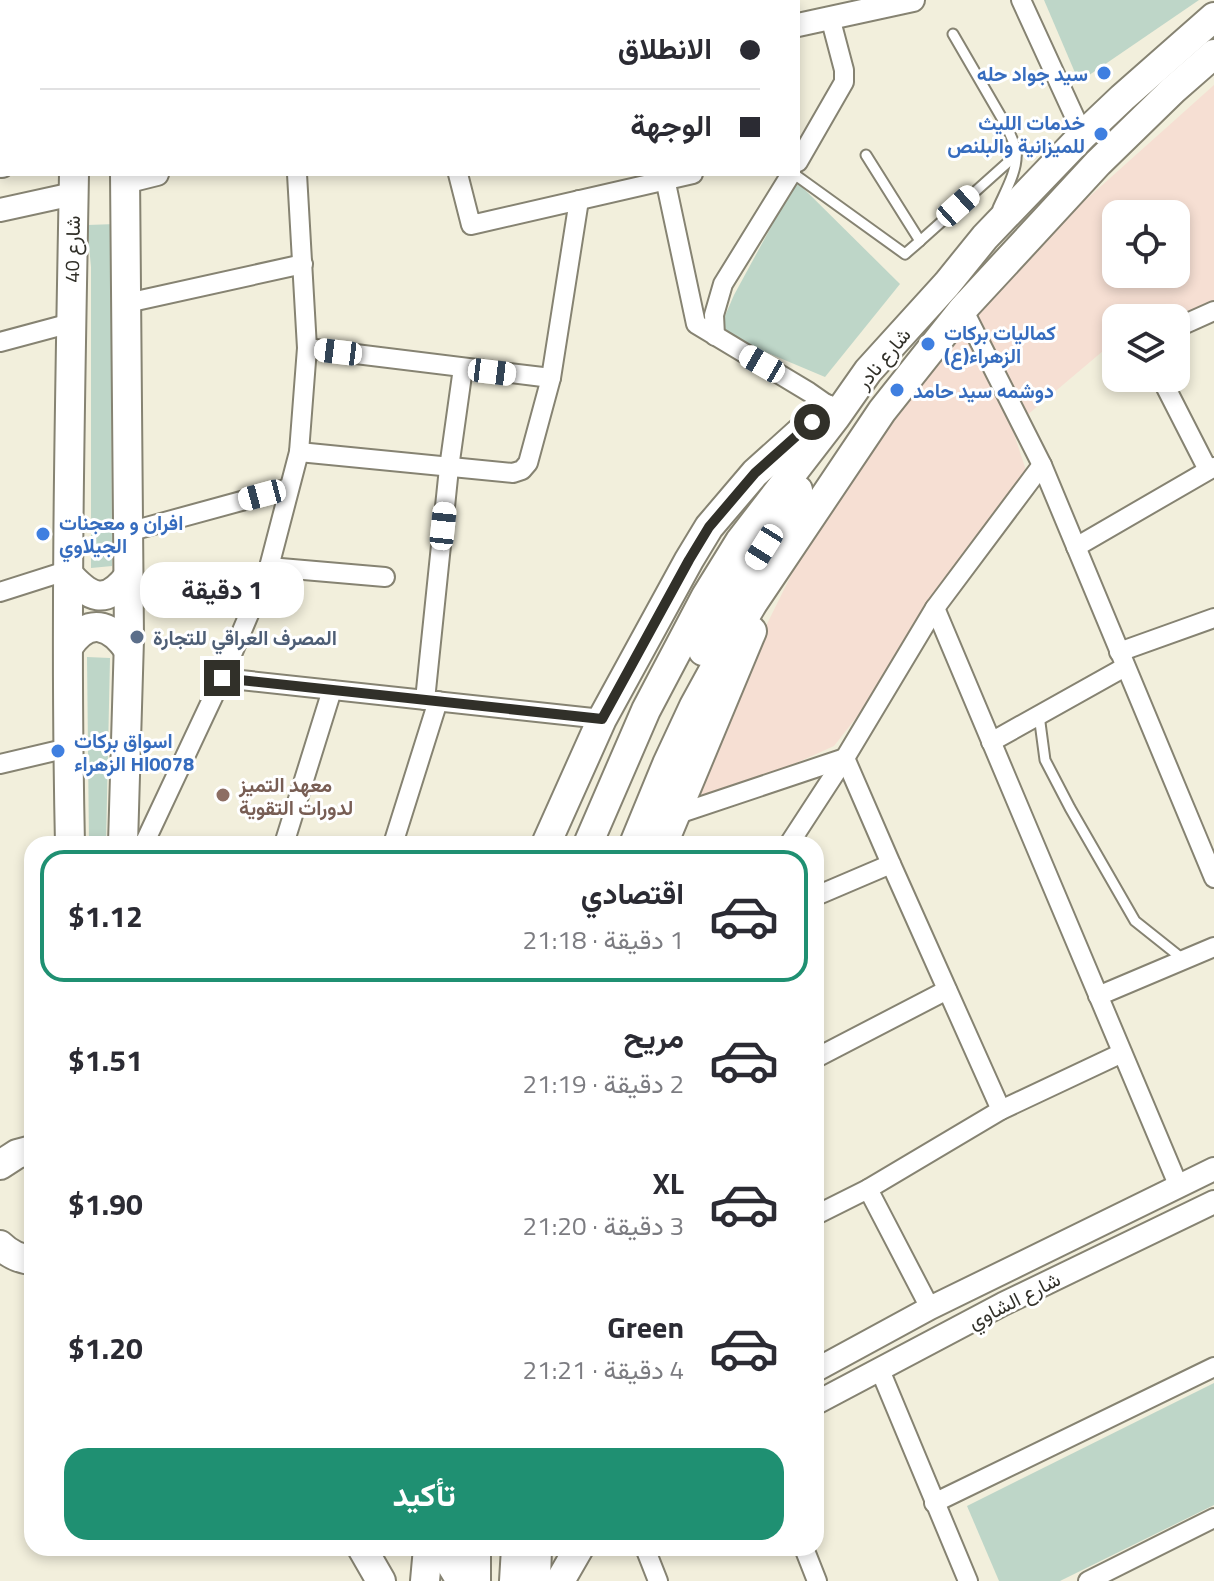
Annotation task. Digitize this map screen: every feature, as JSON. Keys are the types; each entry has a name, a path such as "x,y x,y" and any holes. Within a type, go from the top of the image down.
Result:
{"main road":[{"path":"1174,51 1214,10"},
{"name":"شارع نادر","path":"835,411 985,237 1083,135 1214,17"},
{"name":"شارع نادر","path":"637,836 694,706 723,653 882,411 963,309 1126,135 1214,54"},
{"path":"123,836 128,649 125,178"},
{"name":"شارع 40","path":"70,836 68,572 74,184"},
{"path":"591,836 646,710 678,647 740,541 835,411"},
{"path":"550,836 602,719 709,527 755,473 835,411"},
{"path":"617,836 683,689 723,613 791,503 835,411"},
{"path":"666,836 758,614 797,539"},
{"path":"68,572 83,590 102,596 115,591 128,577"},
{"path":"69,646 86,630 100,628 114,632 128,649"},
{"path":"0,1165 24,1151"},
{"path":"0,1245 24,1260"},
{"path":"367,1556 381,1581"},
{"path":"425,1581 430,1556"},
{"path":"438,1556 461,1581"},
{"path":"476,1556 476,1581"},
{"path":"514,1581 516,1556"},
{"path":"536,1581 537,1556"},
{"path":"560,1581 574,1556"}],"street":[{"path":"800,24 874,4 913,0"},
{"path":"1021,0 1083,135"},
{"path":"800,154 844,82 844,70 830,17"},
{"path":"148,836 222,678 269,567 299,452 307,348 297,176"},
{"path":"459,176 471,225 665,177 696,324 835,411"},
{"path":"715,336 714,315 723,284 791,176"},
{"path":"0,210 74,184"},
{"path":"299,452 449,468 513,473 522,470 528,463 551,378 579,200"},
{"path":"127,303 303,264"},
{"path":"963,309 1042,465 1214,878"},
{"path":"1190,322 1214,311"},
{"path":"0,342 71,323"},
{"path":"307,348 551,378"},
{"path":"395,836 432,701 449,468 463,368"},
{"path":"1076,547 1211,468 1169,392"},
{"path":"794,836 935,608 1042,465"},
{"path":"128,532 289,488"},
{"path":"269,567 385,577"},
{"path":"0,592 68,572"},
{"path":"935,608 1179,1187"},
{"path":"991,742 1039,715 1122,659 1214,618"},
{"path":"222,678 602,719"},
{"path":"286,836 332,690"},
{"path":"0,764 68,748"},
{"path":"675,815 845,758"},
{"path":"845,758 1001,1110"},
{"path":"824,893 891,864"},
{"path":"1098,996 1214,947"},
{"path":"824,1054 947,990"},
{"path":"824,1211 868,1189 1001,1110 1122,1053"},
{"name":"شارع الشاوي","path":"824,1366 930,1308 1214,1169"},
{"path":"868,1189 930,1308"},
{"name":"شارع الشاوي","path":"824,1399 1026,1293 1214,1202"},
{"path":"1012,1269 1011,1286 1026,1293"},
{"path":"972,1288 988,1296 986,1314"},
{"path":"934,1503 1214,1367"},
{"path":"880,1370 968,1581"},
{"path":"1088,1581 1214,1518"},
{"path":"648,1556 658,1581"},
{"path":"807,1556 817,1581"}],"lane":[{"path":"953,34 1007,127 1016,155 1011,176 985,237"},
{"path":"866,155 920,241"},
{"path":"795,176 905,254 1016,155"},
{"path":"1039,715 1045,760 1135,921 1184,960"}],"shaded area":[{"path":"1214,85 1214,306 1190,330 1190,304 1102,304 1102,352 1012,428 1033,491 834,746 670,820 813,531 1004,273"}],"green space":[{"path":"1044,0 1199,0 1079,82"},
{"path":"796,181 900,284 825,377 718,332 734,295"},
{"path":"116,224 111,268 112,566 91,568 91,267 87,225"},
{"path":"87,657 110,658 106,836 89,836"},
{"path":"1214,1383 1214,1505 1060,1581 999,1581 967,1506"}],"place":[{"name":"سيد جواد حله","path":"1104,73"},
{"name":"خدمات الليث للميزانية والبلنص","path":"1101,134"},
{"name":"كماليات بركات الزهراء(ع)","path":"928,344"},
{"name":"دوشمه سيد حامد","path":"897,390"},
{"name":"افران و معجنات الجيلاوي","path":"43,534"},
{"name":"المصرف العراقي للتجارة","path":"137,637"},
{"name":"اسواق بركات الزهراء Hl0078","path":"58,751"},
{"name":"معهد التميز لدورات التقوية","path":"223,795"}],"route":[{"path":"222,678 602,719 709,527 755,473 812,422"}]}
